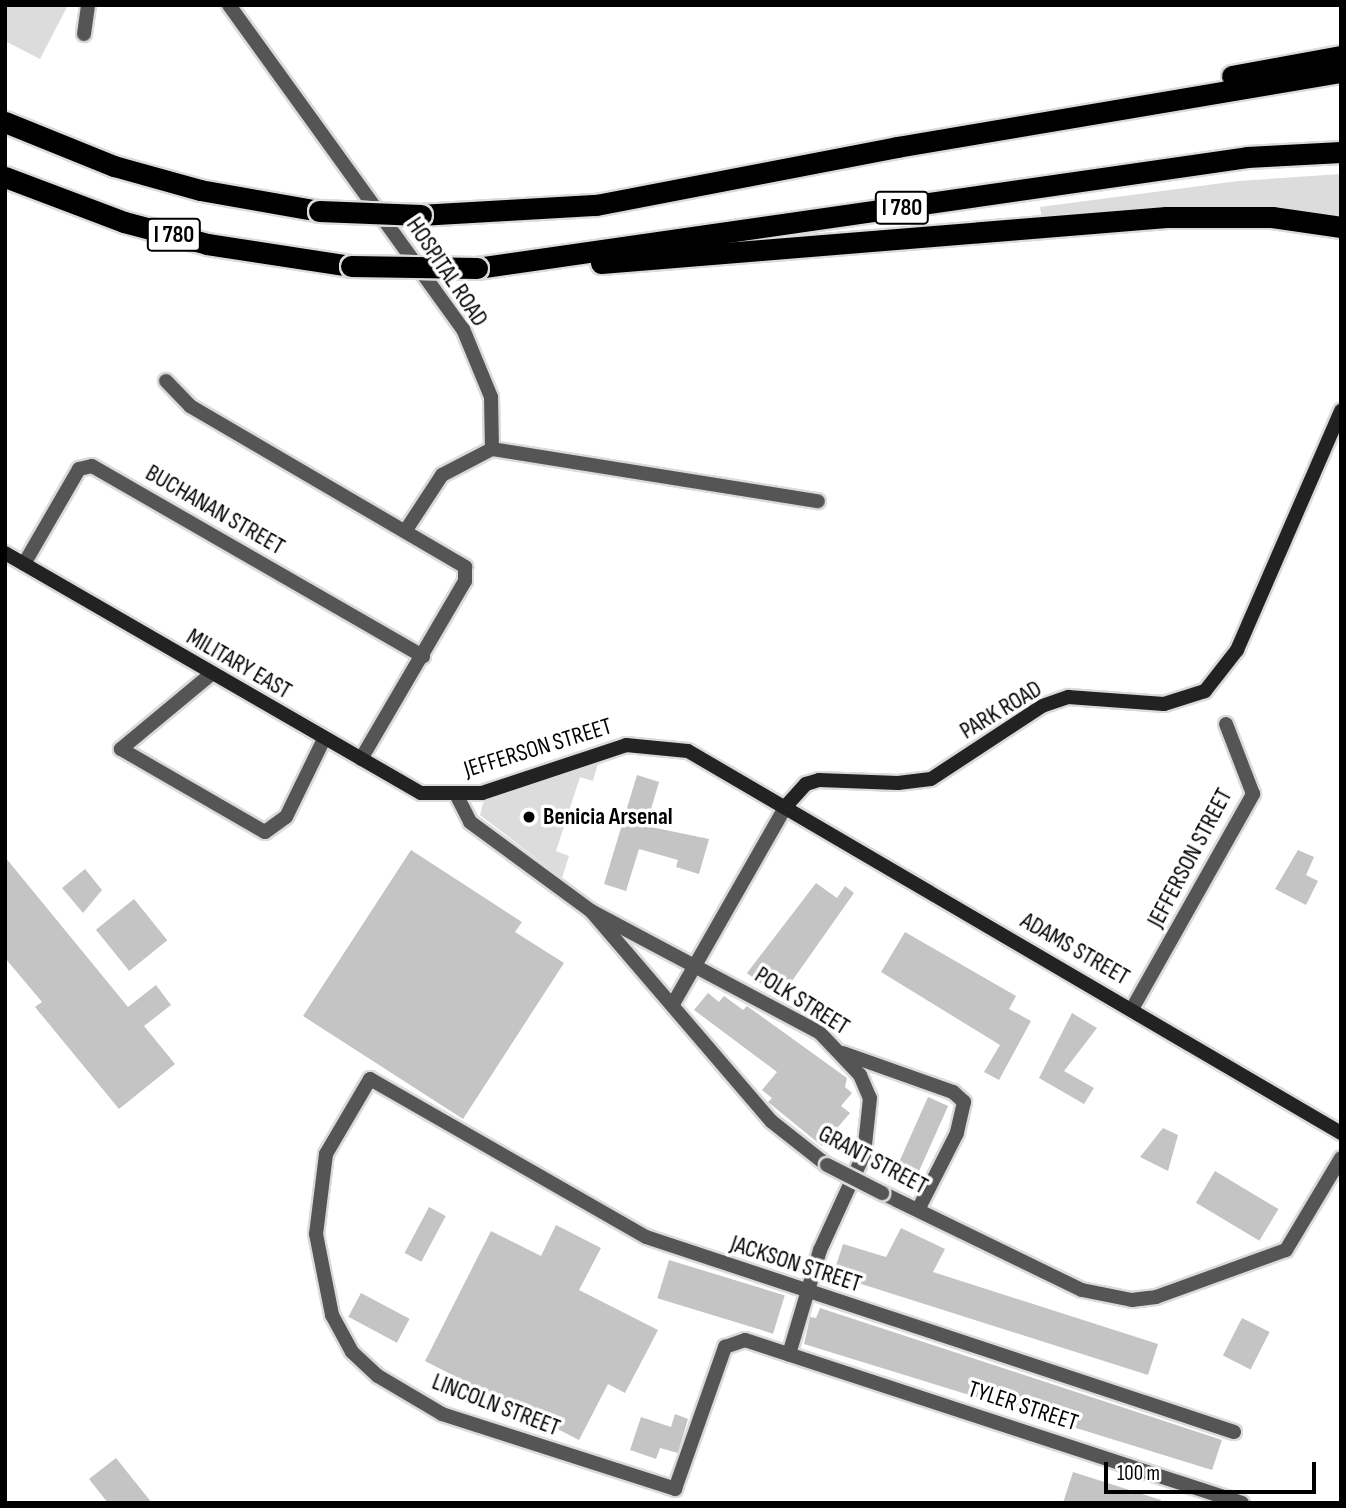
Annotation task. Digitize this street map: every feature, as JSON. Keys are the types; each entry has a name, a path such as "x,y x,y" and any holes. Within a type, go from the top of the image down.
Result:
{"highway":[{"path":"1308,70 1341,56"},
{"path":"1308,70 1341,72"},
{"name":"I 780","path":"5,122 114,166 200,190 319,211 421,215 596,205 1029,124 1118,97 1308,70"},
{"name":"I 780","path":"5,177 124,222 207,244 351,266 477,268 1234,159 1334,152"},
{"path":"477,268 534,270 1166,216 1272,217 1332,226"}],"street":[{"path":"84,34 88,5"},
{"name":"HOSPITAL ROAD","path":"229,5 463,330 491,397 492,449"},
{"path":"166,381 190,406 406,530 464,567 466,581 361,759"},
{"name":"PARK ROAD","path":"673,1004 786,806 806,785 819,780 898,783 930,779 1042,706 1068,697 1164,704 1205,691 1237,650 1341,411"},
{"path":"406,530 442,475 492,449 818,501"},
{"name":"BUCHANAN STREET","path":"24,564 79,469 92,466 423,656"},
{"name":"MILITARY EAST","path":"5,553 210,675 421,793 457,796"},
{"path":"210,675 121,749 265,832 286,817 329,742"},
{"name":"JEFFERSON STREET","path":"1132,1009 1253,794 1226,724"},
{"name":"JEFFERSON STREET","path":"457,796 482,793 608,747 658,744 719,765 786,806"},
{"name":"GRANT STREET","path":"457,796 470,821 591,911 771,1121 827,1165 1082,1290 1132,1300 1156,1297 1286,1250 1341,1158"},
{"name":"ADAMS STREET","path":"786,806 1341,1133"},
{"name":"POLK STREET","path":"591,911 694,963 820,1033 844,1053 870,1098 870,1127 808,1292 789,1354"},
{"path":"844,1053 953,1092 964,1102 957,1133 918,1210"},
{"name":"JACKSON STREET","path":"370,1079 646,1237 1234,1432"},
{"name":"LINCOLN STREET","path":"370,1079 326,1154 316,1208 325,1294 352,1352 378,1376 442,1414 675,1489 729,1342 744,1340 789,1354"},
{"name":"TYLER STREET","path":"789,1354 1242,1503"}],"shaded area":[{"path":"5,5 68,5 40,59 5,41"},
{"path":"1341,174 1341,217 1042,220 1040,207 1238,181"},
{"path":"599,760 593,781 580,777 556,851 569,856 562,878 480,815 483,803"}],"building":[{"path":"637,775 659,782 646,826 709,839 699,874 676,867 678,860 639,849 626,891 604,884"},
{"path":"411,850 522,922 515,932 564,963 463,1119 303,1016"},
{"path":"1298,850 1314,857 1306,875 1318,881 1306,905 1275,889"},
{"path":"5,857 128,1007 156,985 171,1005 144,1026 175,1064 119,1109 35,1007 42,1002 5,958"},
{"path":"85,869 102,890 83,913 62,888"},
{"path":"816,883 837,898 845,886 854,893 780,998 747,973"},
{"path":"134,899 167,940 129,971 96,930"},
{"path":"905,932 1016,996 1009,1009 1031,1021 999,1080 984,1072 1000,1045 881,972"},
{"path":"708,993 719,1002 724,996 743,1010 747,1006 847,1078 845,1087 852,1093 841,1106 850,1113 822,1146 768,1102 772,1098 762,1090 777,1072 694,1010"},
{"path":"1072,1013 1097,1028 1064,1071 1094,1088 1084,1104 1039,1078"},
{"path":"928,1097 948,1106 914,1184 893,1175"},
{"path":"1163,1128 1178,1135 1168,1171 1140,1157"},
{"path":"1215,1171 1278,1209 1259,1241 1196,1203"},
{"path":"429,1207 446,1216 421,1262 405,1253"},
{"path":"556,1225 601,1248 579,1290 658,1330 625,1393 608,1384 579,1440 425,1361 491,1231 541,1256"},
{"path":"901,1228 945,1249 933,1272 1158,1344 1148,1375 833,1275 843,1244 886,1257"},
{"path":"669,1260 785,1295 773,1334 657,1298"},
{"path":"361,1293 410,1319 397,1343 348,1317"},
{"path":"820,1308 1222,1440 1212,1470 804,1344 810,1317 816,1318"},
{"path":"1242,1318 1270,1332 1251,1369 1223,1355"},
{"path":"675,1414 688,1419 678,1453 660,1448 656,1459 630,1450 641,1417 671,1427"},
{"path":"116,1458 152,1503 108,1503 89,1479"},
{"path":"1073,1472 1161,1500 1160,1503 1063,1503"}],"place":[{"name":"Benicia Arsenal","path":"529,817"}]}
